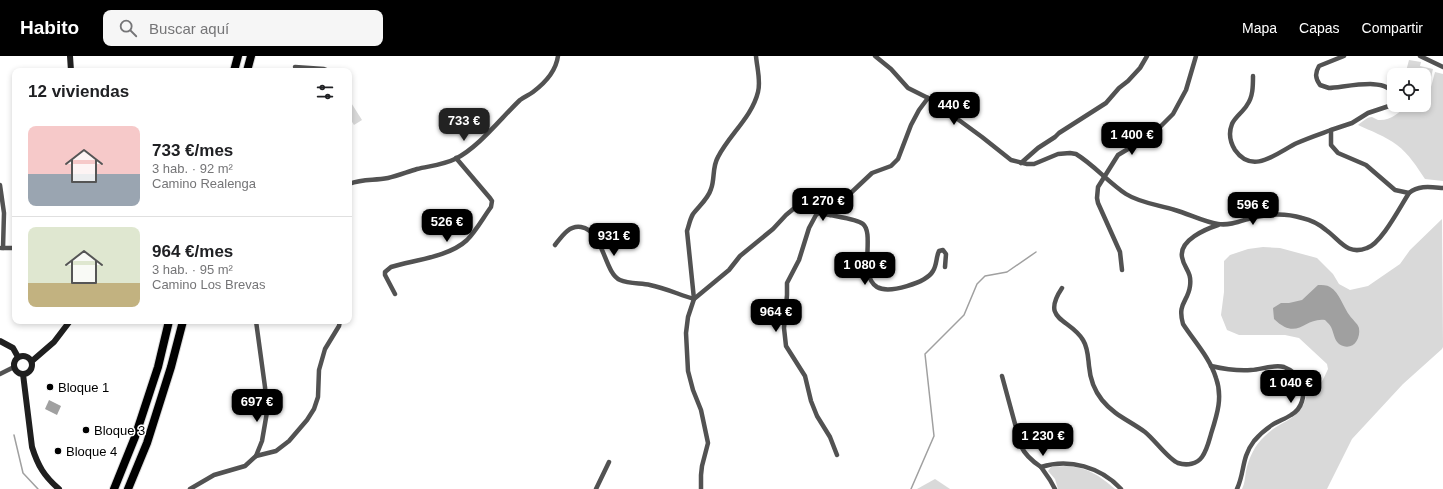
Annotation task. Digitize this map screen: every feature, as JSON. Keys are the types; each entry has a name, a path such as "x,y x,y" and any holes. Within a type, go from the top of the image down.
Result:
{"highway":[{"path":"235,68 238,56"},
{"path":"248,68 251,56"},
{"path":"114,489 136,437 158,367 169,324"},
{"path":"128,489 147,443 171,367 182,324"}],"street":[{"path":"70,56 71,68"},
{"path":"352,183 366,179 387,178 448,162 456,158 476,144 521,99 533,92 554,72 558,56"},
{"path":"702,489 701,471 708,443 701,410 693,390 687,363 686,333 688,317 694,299 687,231 689,221 711,190 714,164 718,156 739,128 758,92 759,80 756,56"},
{"path":"875,56 891,69 908,88 928,98 982,136 1011,160 1021,163 1034,164 1042,162 1058,154 1070,153 1082,157 1127,195 1218,225"},
{"path":"1021,163 1038,148 1055,137 1059,132 1106,103 1140,68 1147,56"},
{"path":"1122,270 1120,252 1097,198 1098,187 1118,155 1153,134 1173,114 1186,90 1196,56"},
{"path":"1253,76 1252,96 1247,105 1234,120 1230,133 1232,146 1248,161 1256,162 1263,161 1297,143 1352,123 1368,113 1389,106 1392,99 1391,91 1388,87 1383,85 1360,85 1329,88 1320,85 1316,77 1319,66 1344,56"},
{"path":"1420,56 1443,67"},
{"path":"830,215 838,205 872,173 891,166 898,158 911,125 919,110 928,98"},
{"path":"1332,130 1330,142 1335,151 1366,165 1395,190 1409,193"},
{"path":"395,294 385,275 385,272 391,267 446,252 458,247 468,239 491,207 492,201 490,198 456,158"},
{"path":"0,185 4,213 2,248"},
{"path":"1062,288 1054,301 1056,314 1063,322 1074,329 1086,345 1092,381 1100,398 1115,414 1144,431 1156,441 1171,458 1179,463 1189,464 1199,460 1205,452 1217,416 1219,402 1218,383 1211,366 1182,324 1182,306 1190,291 1191,279 1190,272 1182,257 1182,252 1190,240 1204,230 1218,225 1266,216 1294,216 1308,220 1322,227 1346,248 1352,250 1367,249 1376,243 1409,193 1424,187 1443,188"},
{"path":"694,299 729,270 740,256 773,229 786,214 809,196 814,195 818,197 820,212"},
{"path":"820,212 863,223 867,229 868,269 872,281 877,287 886,290 897,289 924,278 933,271 940,250 943,250 946,254 945,267"},
{"path":"820,212 816,215 809,228 799,260 787,283 784,328 786,346 805,376 815,411 830,437 837,454"},
{"path":"555,245 565,231 576,226 586,228 593,234 606,256 612,273 619,280 651,285 694,299"},
{"path":"32,361 54,342 68,324"},
{"path":"256,324 267,407 265,425 256,456"},
{"path":"190,489 214,475 245,466 256,456 276,451 289,441 307,420 314,408 318,398 319,370 325,349 339,324"},
{"path":"0,341 13,348 18,357"},
{"path":"25,355 32,361 31,370 23,374 17,372 14,367 15,361 18,357 25,355"},
{"path":"1211,366 1225,369 1244,370 1278,366 1295,374 1302,385 1302,402 1296,412 1263,431 1249,449 1242,467 1237,489"},
{"path":"0,374 14,367"},
{"path":"23,374 32,447 40,469 60,489"},
{"path":"1002,376 1021,446 1027,455 1041,466 1055,489"},
{"path":"596,489 609,462"},
{"path":"1041,466 1062,464 1083,466 1108,477 1121,489"}],"shaded area":[{"path":"1409,60 1421,62 1420,66 1429,68 1407,68"},
{"path":"1435,72 1443,74 1443,181 1425,179 1416,165 1397,145 1383,136 1358,125 1370,117 1382,120 1391,118 1400,112 1431,112 1431,87"},
{"path":"352,104 362,120 354,125 352,122"},
{"path":"1442,215 1443,347 1442,349 1403,384 1352,439 1327,489 1242,489 1249,461 1258,443 1271,430 1296,415 1304,403 1307,394 1318,387 1328,369 1327,364 1299,338 1285,335 1239,335 1227,330 1221,315 1224,292 1224,261 1230,255 1248,249 1263,247 1280,248 1317,258 1333,274 1339,284 1350,290 1368,286 1400,264 1410,250 1442,219"},
{"path":"1318,285 1330,287 1339,296 1358,326 1359,333 1357,341 1351,346 1343,346 1337,342 1331,327 1325,320 1318,320 1295,329 1282,326 1274,319 1273,308 1281,303 1302,300"},
{"path":"49,400 61,406 57,415 45,409"},
{"path":"1065,466 1086,470 1104,480 1115,489 1058,489 1055,479 1048,471 1051,467"},
{"path":"935,479 950,489 917,489"}],"waterway":[{"path":"911,489 934,436 925,354 964,315 977,284 985,276 1007,272 1036,252"},
{"path":"14,435 23,473 38,489"}],"place":[{"name":"Bloque 1","path":"50,387"},
{"name":"Bloque 3","path":"86,430"},
{"name":"Bloque 4","path":"58,451"}]}
